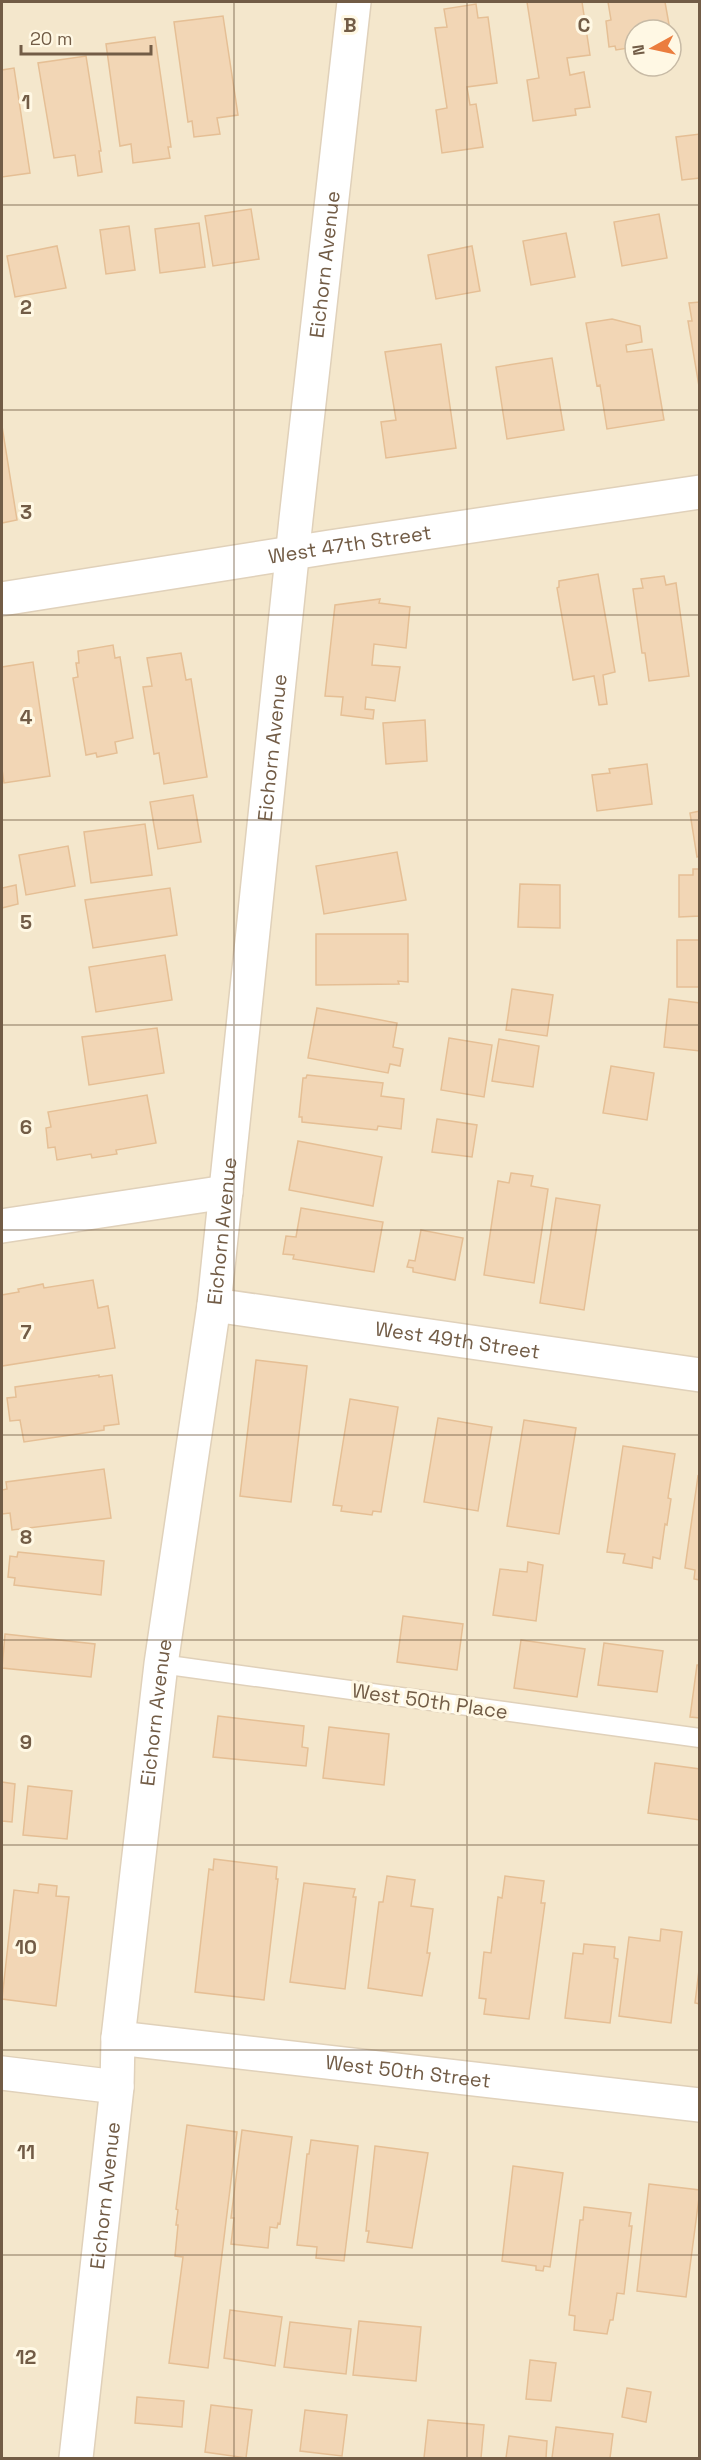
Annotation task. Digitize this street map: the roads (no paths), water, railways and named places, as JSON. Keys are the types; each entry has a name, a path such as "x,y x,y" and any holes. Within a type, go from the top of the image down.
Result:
{"street":[{"name":"Eichorn Avenue","path":"76,2458 117,2087 118,2038 161,1664 214,1305 293,552 354,2"},
{"name":"West 47th Street","path":"2,598 699,492"},
{"path":"2,1226 226,1192"},
{"name":"West 49th Street","path":"214,1305 699,1375"},
{"name":"West 50th Street","path":"118,2038 699,2105"},
{"path":"2,2073 117,2087"}],"lane":[{"name":"West 50th Place","path":"161,1664 699,1738"}]}
